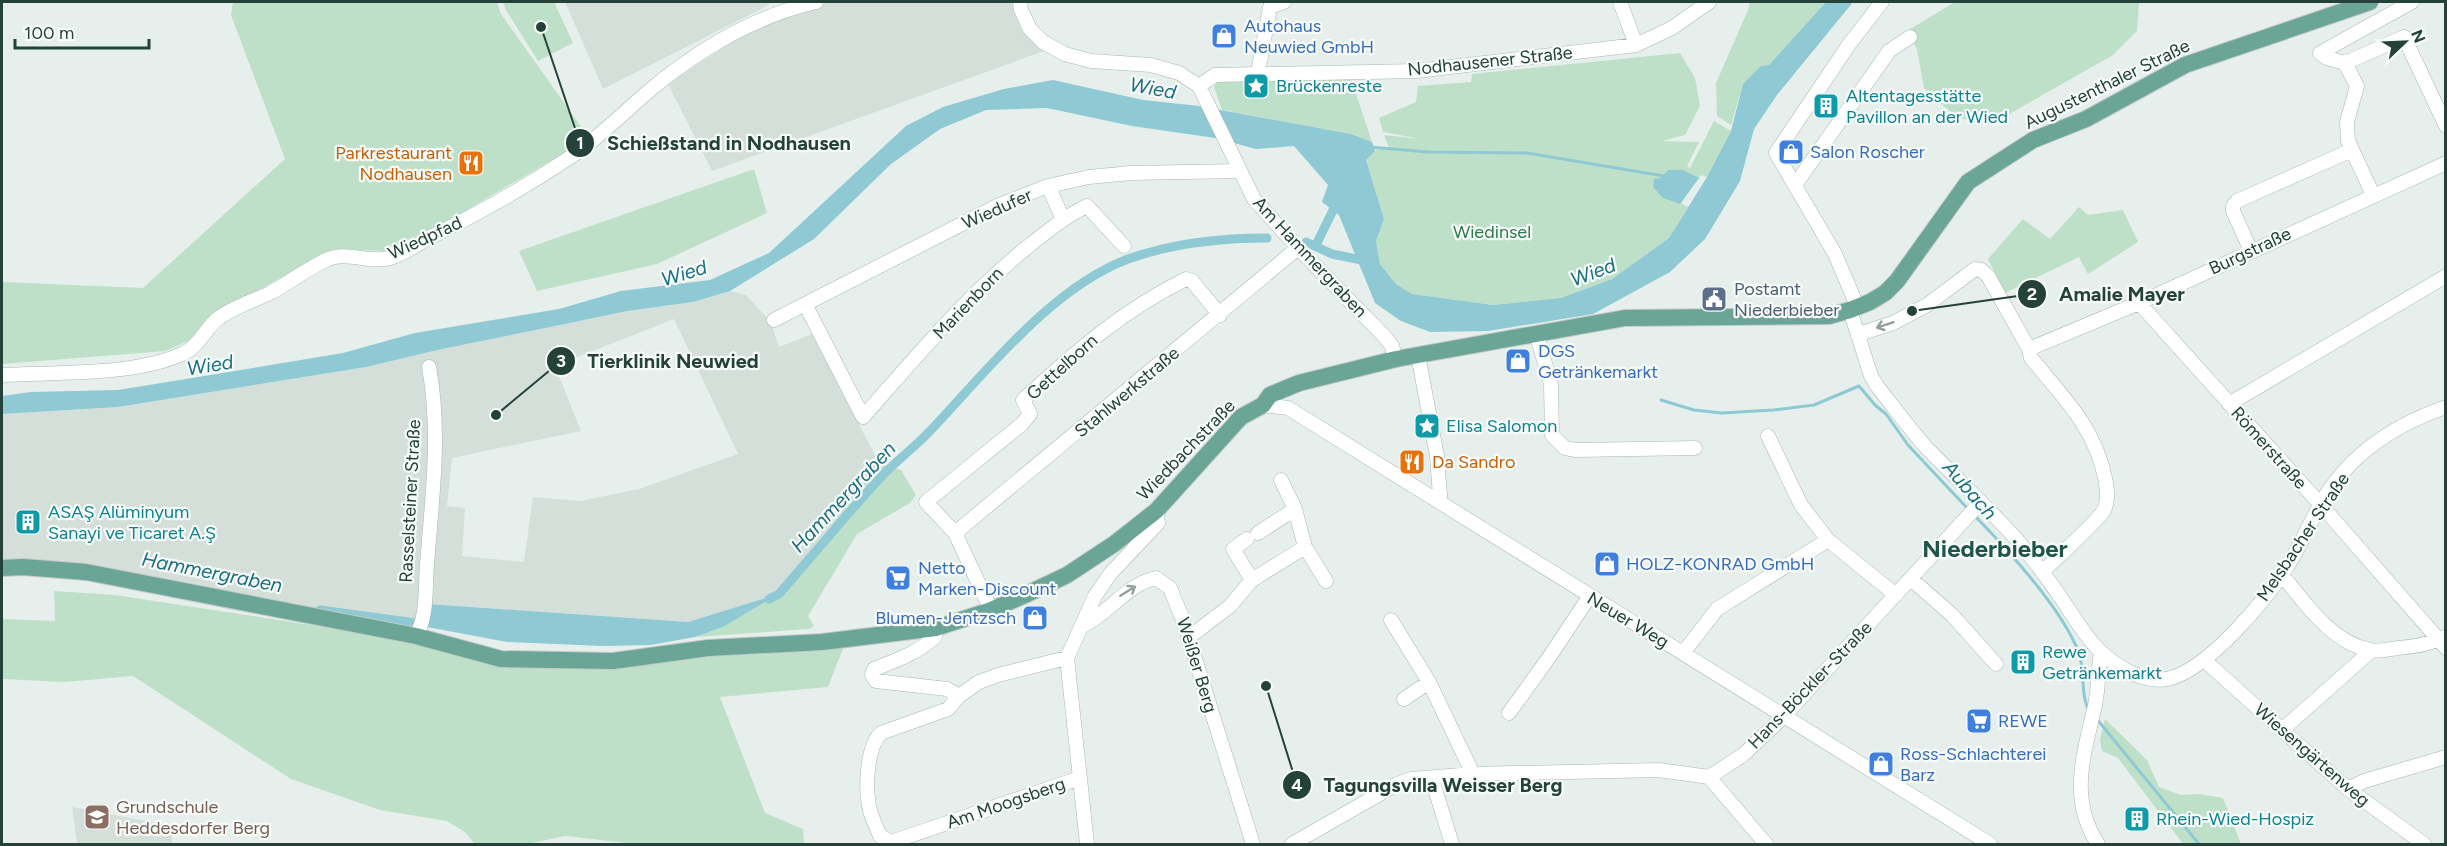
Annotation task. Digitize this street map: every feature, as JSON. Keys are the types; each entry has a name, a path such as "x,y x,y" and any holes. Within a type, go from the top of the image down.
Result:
{"main road":[{"name":"Augustenthaler Straße","path":"1854,309 1885,293 1897,280 1968,182 2033,140 2086,119 2185,66 2370,2"},
{"name":"Wiedbachstraße","path":"2,568 23,567 86,572 416,636 501,659 613,661 708,648 822,642 936,627 991,610 1067,575 1114,544 1156,511 1241,417 1263,405 1270,394 1299,383 1396,359 1626,318 1667,316 1784,318 1829,316 1854,309"}],"street":[{"name":"Wiedpfad","path":"2,375 126,369 159,363 187,352 218,318 241,304 268,294 328,259 340,255 370,259 390,258 451,228 542,176 590,144 649,91 705,50 766,16 787,8 816,2"},
{"path":"1020,2 1021,10 1030,29 1043,42 1065,54 1091,61 1151,65 1179,74 1199,86"},
{"path":"1258,72 1270,7 1284,2"},
{"path":"1620,2 1636,45"},
{"name":"Nodhausener Straße","path":"1199,86 1215,75 1258,72 1417,71 1636,45 1672,28 1708,2"},
{"name":"Melsbacher Straße","path":"1882,2 1850,43 1776,153 1839,263 1854,309 1871,376 1876,386 1924,444 1973,510 2021,545 2080,628 2103,654 2132,673 2148,678 2167,678 2188,670 2204,660 2245,620 2282,575 2320,504 2332,486 2354,462 2383,436 2445,407"},
{"path":"2412,2 2320,53 2327,58 2345,63 2404,37 2445,126"},
{"path":"1795,185 1889,51 1910,36"},
{"path":"2345,63 2357,89 2347,128 2348,141 2373,195"},
{"name":"Am Hammergraben","path":"1199,86 1254,199 1298,248 1385,336 1392,346 1396,359"},
{"path":"2251,250 2233,211 2233,206 2237,201 2352,150"},
{"name":"Burgstraße","path":"2030,353 2445,163"},
{"name":"Wiedufer","path":"774,320 996,206 1048,186 1089,177 1131,173 1240,171"},
{"path":"1048,186 1063,219"},
{"name":"Marienborn","path":"806,304 862,417 962,305 996,272 1063,219 1087,206 1124,246"},
{"name":"Stahlwerkstraße","path":"955,533 1298,248"},
{"path":"1859,334 1893,323 1927,305 1975,269 1981,270 1988,276 2030,353 2085,424 2094,441 2107,492 2104,511 2042,572"},
{"path":"2229,404 2445,276"},
{"name":"Gettelborn","path":"955,533 926,502 1022,424 1030,414 1023,400 1086,342 1151,297 1186,279 1192,281 1220,315"},
{"name":"Römerstraße","path":"2139,303 2443,642"},
{"path":"1536,333 1551,384 1552,435 1557,442 1566,448 1576,450 1695,448"},
{"path":"1418,355 1437,456 1440,496 1438,501"},
{"name":"Rasselsteiner Straße","path":"416,636 421,627 424,599 435,449 429,368"},
{"name":"Neuer Weg","path":"1263,405 1288,408 1990,844"},
{"path":"1768,436 1801,505 1828,540 1896,595"},
{"path":"1281,480 1295,509 1305,547 1326,581"},
{"path":"1252,580 1227,553 1234,546 1295,509"},
{"name":"Hans-Böckler-Straße","path":"1709,777 1743,755 1784,716 1973,510"},
{"path":"1087,844 1067,658 1095,596 1110,574 1158,524 1156,511"},
{"path":"955,533 991,610"},
{"path":"1683,653 1717,609 1828,540"},
{"path":"1188,638 1230,606 1252,580 1305,547"},
{"path":"2282,575 2310,609 2333,632 2355,645 2371,651 2443,642"},
{"name":"Weißer Berg","path":"1082,626 1091,622 1119,596 1141,583 1156,578 1170,588 1253,844"},
{"path":"1911,579 1952,615 1996,664"},
{"path":"1509,712 1589,597"},
{"path":"1391,621 1429,682 1473,774"},
{"path":"936,627 935,637 926,645 912,654 874,669 872,675 876,681 947,689 958,696"},
{"path":"2282,730 2371,651"},
{"path":"2098,844 2092,835 2079,784 2080,767 2093,714 2100,659 2103,654"},
{"name":"Am Moogsberg","path":"1067,658 979,682 958,696 948,709 881,734 873,741 867,783 870,810 880,836 891,842 1080,778"},
{"name":"Wiesengärtenweg","path":"2204,660 2348,789 2424,844"},
{"path":"1404,699 1429,682"},
{"path":"2348,789 2364,781 2445,757"},
{"path":"1292,844 1397,784 1412,779 1473,774 1659,770 1709,777 1766,844"},
{"path":"1432,778 1452,844"}],"shaded area":[{"path":"565,2 768,2 769,5 603,89"},
{"path":"830,2 1013,2 1014,13 1022,31 1044,51 712,171 668,84 770,17"},
{"path":"730,291 746,295 771,322 779,347 812,334 879,463 779,594 688,622 430,604 416,628 2,561 2,414 118,407 366,367 627,311 693,302","holes":["674,319 738,454 639,489 580,501 533,497 524,562 462,556 465,508 447,506 452,458 581,431 555,366"]},
{"name":"Grundschule Heddesdorfer Berg","path":"72,807 172,826 172,844 77,844"}],"green space":[{"path":"233,2 497,2 501,14 589,138 448,221 384,251 335,249 228,306 193,339 165,351 2,364 2,282 143,288 285,159 231,15"},
{"path":"503,2 554,2 573,43 538,61"},
{"path":"1750,2 1826,2 1769,65 1743,84 1731,125 1717,116 1716,83"},
{"path":"1955,2 2139,2 2137,31 2113,55 1990,125 1956,117 1924,88 1917,49 1907,31"},
{"name":"Wiedinsel","path":"1680,53 1695,78 1700,106 1685,135 1662,141 1699,142 1687,166 1690,168 1714,121 1731,131 1707,177 1701,175 1681,203 1688,207 1669,238 1612,279 1561,298 1493,305 1412,294 1396,284 1380,264 1376,241 1384,219 1366,160 1378,148 1390,150 1384,135 1420,139 1383,132 1379,118 1416,102 1418,86 1471,82 1472,74"},
{"path":"1350,75 1372,142 1351,134 1222,110 1214,87 1220,78"},
{"path":"754,169 767,213 657,264 537,291 519,251"},
{"path":"2079,207 2088,215 2123,210 2138,242 2088,274 2079,257 2005,293 1988,259 2023,219 2050,239"},
{"path":"879,463 901,470 916,495 910,503 857,534 808,616 814,626 809,629 695,637 723,627 779,594"},
{"path":"54,591 115,595 416,641 500,665 844,646 828,687 720,697 765,813 803,829 804,844 637,844 565,836 527,844 475,844 465,832 447,821 380,810 291,779 133,676 64,682 2,679 2,619 55,621"},
{"path":"2105,719 2147,760 2159,787 2181,795 2199,794 2223,798 2241,844 2183,844 2118,758 2102,751 2100,739"}],"water":[{"path":"1826,2 1853,2 1777,95 1754,129 1740,181 1705,239 1670,272 1593,314 1488,331 1430,332 1401,321 1375,303 1339,215 1322,202 1328,185 1294,146 1256,149 1215,138 1132,126 1047,108 986,110 940,129 891,164 814,239 730,291 693,302 627,311 366,367 118,407 2,414 2,396 31,392 118,390 192,378 343,353 415,333 559,309 621,291 710,280 769,253 906,126 943,107 1004,89 1053,80 1143,100 1199,106 1351,134 1372,142 1375,151 1366,160 1384,219 1376,241 1380,264 1396,284 1412,294 1493,305 1561,298 1612,279 1669,238 1707,177 1731,131 1743,84 1761,66 1769,65"},
{"path":"1668,170 1683,170 1699,178 1680,204 1663,198 1653,187 1654,179 1661,178"},
{"name":"Hammergraben","path":"779,594 723,627 695,637 650,645 603,646 507,642 427,627 429,604 688,622"}],"waterway":[{"name":"Wied","path":"1370,147 1428,152 1527,153 1664,176"},
{"path":"1316,245 1338,200"},
{"name":"Hammergraben","path":"769,599 779,594 881,477 930,431 997,358 1046,311 1072,290 1100,272 1128,259 1162,249 1197,242 1267,238"},
{"name":"Hammergraben","path":"1306,242 1332,254 1367,261"},
{"name":"Aubach","path":"1661,400 1694,410 1722,413 1773,410 1814,405 1859,386 1886,414 1908,445 1968,509"},
{"name":"Aubach","path":"1975,516 2033,580 2071,636 2081,660 2085,699 2090,711"},
{"name":"Hammergraben","path":"320,610 416,623"},
{"name":"Aubach","path":"2096,718 2199,844"}],"place":[{"name":"Schießstand in Nodhausen","path":"541,27"},
{"name":"Autohaus Neuwied GmbH","path":"1224,36"},
{"name":"Brückenreste","path":"1256,86"},
{"name":"Altentagesstätte Pavillon an der Wied","path":"1826,106"},
{"name":"Salon Roscher","path":"1791,152"},
{"name":"Parkrestaurant Nodhausen","path":"471,163"},
{"name":"Postamt Niederbieber","path":"1714,299"},
{"name":"Amalie Mayer","path":"1912,311"},
{"name":"DGS Getränkemarkt","path":"1518,361"},
{"name":"Tierklinik Neuwied","path":"496,415"},
{"name":"Elisa Salomon","path":"1427,426"},
{"name":"Da Sandro","path":"1412,462"},
{"name":"ASAŞ Alüminyum Sanayi ve Ticaret A.Ş","path":"28,522"},
{"name":"HOLZ-KONRAD GmbH","path":"1607,564"},
{"name":"Netto Marken-Discount","path":"898,578"},
{"name":"Blumen-Jentzsch","path":"1035,618"},
{"name":"Rewe Getränkemarkt","path":"2023,662"},
{"name":"Tagungsvilla Weisser Berg","path":"1266,686"},
{"name":"REWE","path":"1979,721"},
{"name":"Ross-Schlachterei Barz","path":"1881,764"},
{"name":"Grundschule Heddesdorfer Berg","path":"97,817"},
{"name":"Rhein-Wied-Hospiz","path":"2137,819"}],"district":[{"name":"Niederbieber","path":"1995,548"}]}
